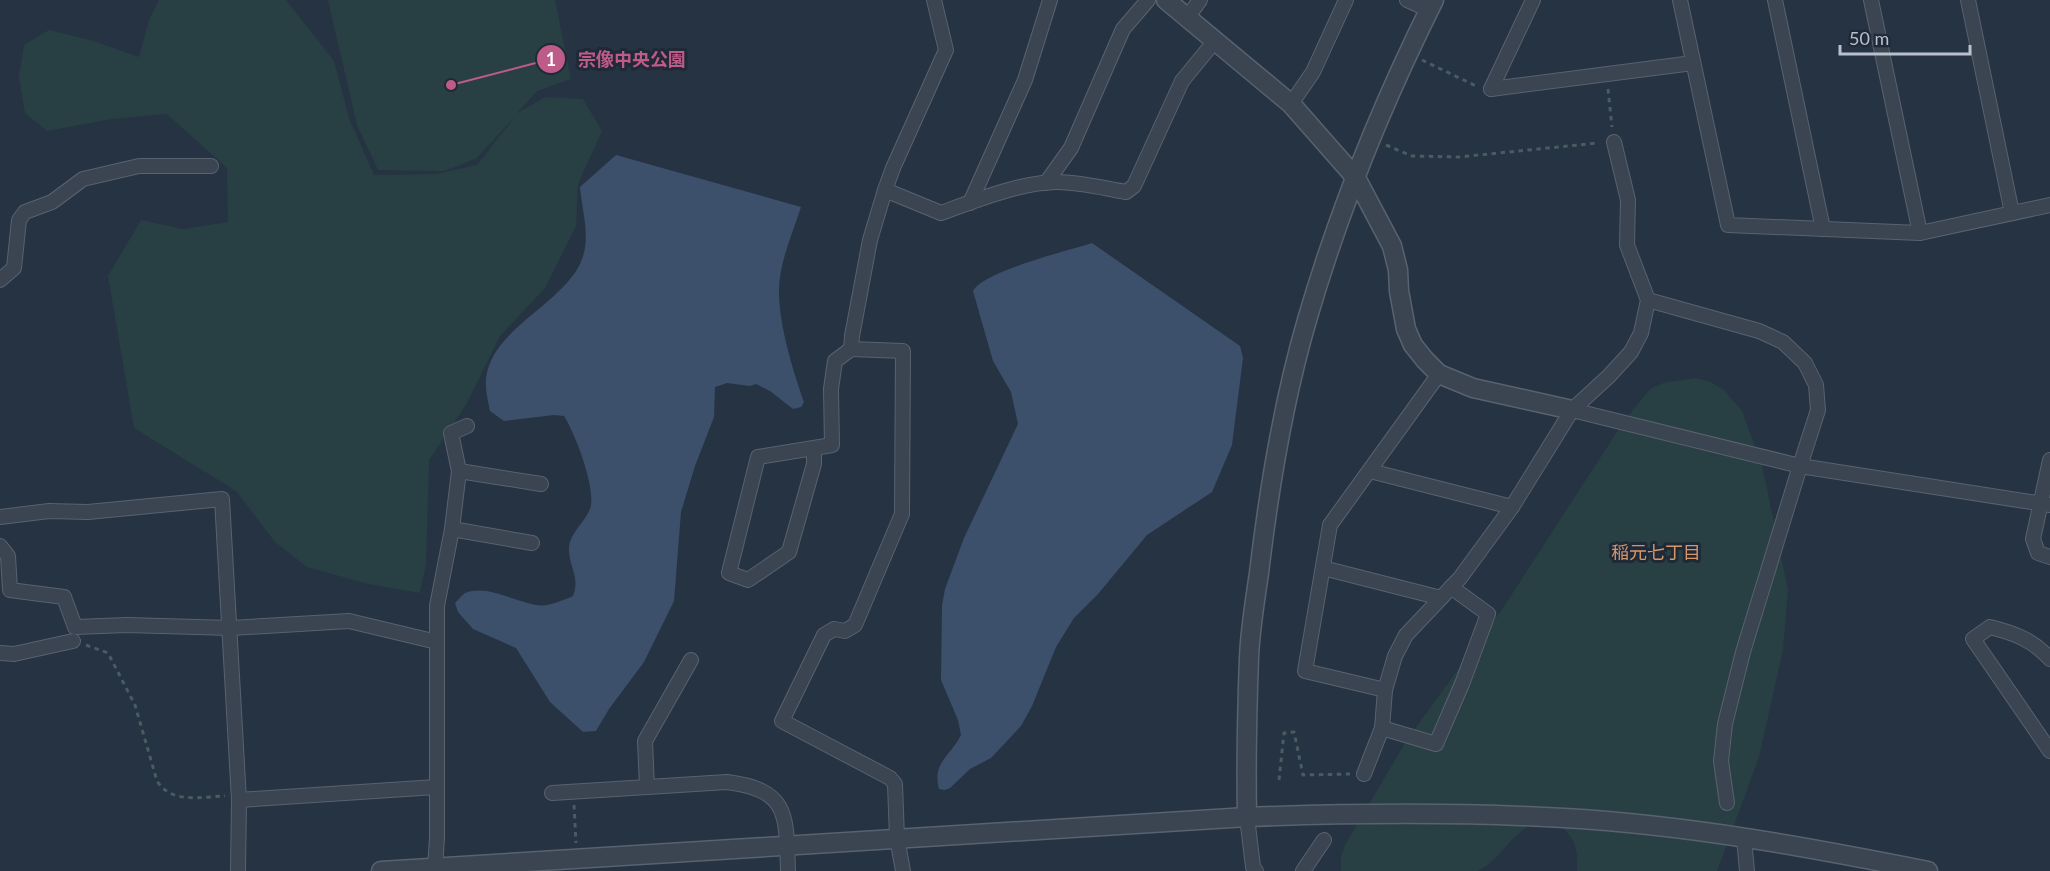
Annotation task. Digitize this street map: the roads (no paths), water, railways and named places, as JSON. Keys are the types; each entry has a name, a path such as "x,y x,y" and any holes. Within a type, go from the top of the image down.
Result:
{"street":[{"path":"851,350 870,240 885,190 946,50 934,0"},
{"path":"970,203 1025,80 1050,0"},
{"path":"1046,183 1071,148 1123,29 1148,0"},
{"path":"1166,0 1291,104 1356,178 1392,246 1398,270 1402,310 1413,345 1439,374 1473,388 1800,466 2046,504"},
{"path":"1187,18 1200,0"},
{"path":"1291,104 1313,72 1346,0"},
{"path":"1256,871 1253,867 1247,817 1249,656 1274,464 1306,321 1327,256 1371,139 1431,5 1407,0"},
{"path":"1533,0 1491,89 1693,63"},
{"path":"1680,0 1728,225 1920,233 2050,205"},
{"path":"1775,0 1824,229"},
{"path":"1871,0 1920,233"},
{"path":"1968,0 2012,213"},
{"path":"885,190 941,213 1046,183 1059,182 1126,192 1134,186 1182,81 1214,42"},
{"path":"1364,774 1382,728 1385,690 1395,656 1406,635 1460,578 1512,507 1572,410 1631,352 1641,333 1648,300 1627,245 1628,200 1614,142"},
{"path":"0,280 14,268 19,220 25,212 52,202 83,179 139,166 211,166"},
{"path":"1648,300 1759,331 1783,342 1805,363 1816,385 1818,410 1743,652 1725,724 1721,761 1727,803"},
{"path":"814,449 814,464 789,552 748,579 729,573 758,457 832,445 831,389 835,362 851,350 903,351 902,513 855,625 845,632 834,629 824,635 782,721 890,778 895,784 897,838 903,871"},
{"path":"1385,690 1305,671 1330,525 1439,374"},
{"path":"435,869 438,642 436,606 452,529 459,471 451,433 467,426"},
{"path":"2050,460 2046,504 2033,538 2038,553 2050,557"},
{"path":"459,471 541,484"},
{"path":"1370,471 1512,507"},
{"path":"0,517 49,511 88,512 222,499 239,798 238,871"},
{"path":"452,529 532,543"},
{"path":"0,546 8,556 10,590 64,597 75,627 127,625 231,628 349,621 438,642"},
{"path":"1323,568 1441,598"},
{"path":"1382,728 1436,744 1462,684 1488,614 1451,586"},
{"path":"2050,659 2041,649 2016,633 1990,627 1973,639 2050,751"},
{"path":"0,653 14,654 73,641"},
{"path":"647,787 645,741 691,660"},
{"path":"552,793 727,782 748,785 767,792 778,803 783,816 788,871"},
{"path":"239,798 436,787"},
{"path":"381,871 1247,817 1358,813 1566,818 1688,830 1829,851 1928,871"},
{"path":"1744,838 1748,871"},
{"path":"1303,871 1324,840"}],"water":[{"path":"616,155 801,207 784,257 779,302 791,361 804,402 801,407 793,409 770,391 756,384 750,386 727,383 715,387 714,417 695,466 681,512 674,601 644,662 609,709 596,731 583,732 550,702 516,648 473,629 458,612 455,603 465,593 474,591 492,592 541,605 555,603 573,596 575,583 569,545 590,509 591,500 588,476 574,435 564,416 554,415 504,421 490,411 486,379 491,362 500,346 512,332 557,293 580,264 584,255 586,235 580,187"},
{"path":"1092,243 1240,346 1243,358 1232,445 1212,492 1147,535 1098,594 1074,618 1056,647 1032,706 1021,726 991,758 970,769 950,788 939,789 937,780 940,766 961,735 958,720 941,680 942,605 945,589 964,538 1018,424 1011,392 993,361 973,291 993,276 1009,269"}],"place":[{"name":"宗像中央公園","path":"451,85"}],"district":[{"name":"稲元七丁目","path":"1656,552"}]}
